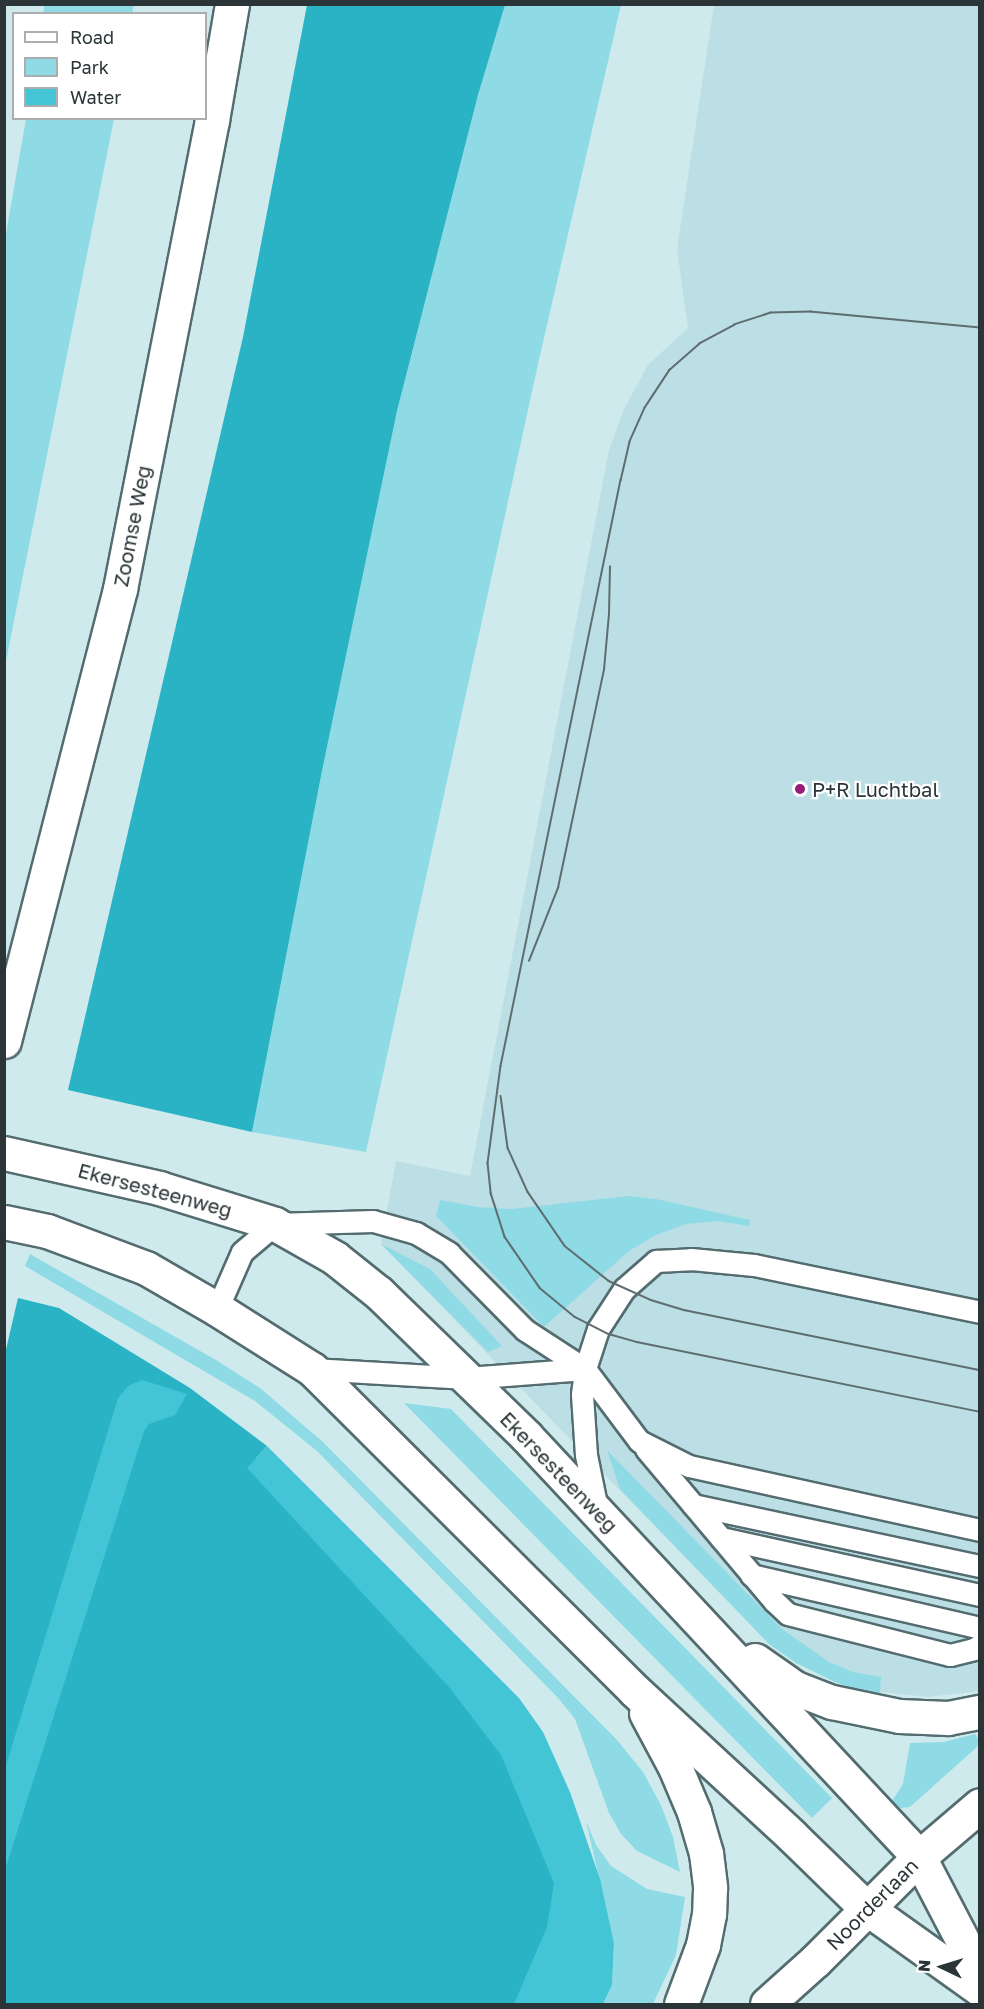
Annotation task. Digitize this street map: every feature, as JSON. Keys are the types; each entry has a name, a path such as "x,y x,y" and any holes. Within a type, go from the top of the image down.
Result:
{"main road":[{"name":"Zoomse Weg","path":"4,1041 120,589 212,120 232,4"},
{"name":"Ekersesteenweg","path":"4,1153 159,1188 275,1224 335,1258 370,1286 526,1436 709,1629 919,1857 980,1974"},
{"path":"4,1222 47,1231 146,1268 217,1309 312,1369 634,1690 865,1907 980,1989"},
{"path":"709,1629 795,1688 832,1702 899,1716 948,1718 980,1712"},
{"path":"634,1690 675,1767 694,1812 706,1853 710,1888 709,1914 703,1945 681,2004"},
{"name":"Noorderlaan","path":"767,2004 815,1960 865,1907 980,1805"}],"lane":[{"path":"217,1309 242,1252 275,1224 373,1221 416,1233 449,1253 525,1330 585,1369 639,1441 751,1575 788,1614 950,1655 974,1649 980,1645"},
{"path":"597,1512 586,1455 582,1394 585,1369 598,1329 624,1289 656,1261 691,1258 754,1266 980,1312"},
{"path":"312,1369 467,1378 585,1369"},
{"path":"639,1441 689,1466 980,1530"},
{"path":"693,1505 980,1566"},
{"path":"721,1538 980,1595"},
{"path":"751,1575 980,1628"}],"shaded area":[{"path":"307,5 505,5 478,95 397,411 322,771 252,1132 68,1090 243,337"},
{"path":"714,5 979,5 979,1691 928,1697 854,1689 796,1663 769,1644 381,1244 396,1161 470,1176 609,450 624,409 648,365 688,328 677,249"},
{"path":"18,1298 59,1308 190,1388 267,1446 256,1458 554,1805 566,2004 5,2004 4,1358"}],"green space":[{"path":"45,4 134,4 132,12 43,12"},
{"path":"505,5 621,5 538,364 366,1152 252,1132 322,771 397,411 478,95"},
{"path":"26,120 114,120 5,666 4,245"},
{"path":"628,1196 656,1199 750,1220 749,1226 717,1221 686,1224 656,1235 629,1251 544,1327 436,1216 440,1200 478,1207 512,1209"},
{"path":"381,1244 430,1269 502,1346 488,1352"},
{"path":"30,1254 216,1360 260,1388 323,1442 617,1740 643,1772 661,1805 673,1837 680,1872 637,1851 621,1834 609,1813 575,1719 559,1699 317,1451 255,1401 25,1266"},
{"path":"404,1403 451,1409 832,1798 812,1818"},
{"path":"607,1450 782,1629 829,1662 853,1672 881,1677 880,1693 854,1689 835,1682 796,1663 769,1644 620,1489"},
{"path":"975,1734 979,1740 977,1747 910,1807 900,1808 892,1801 903,1784 910,1743 944,1742"},
{"path":"586,1821 596,1845 611,1866 647,1889 685,1897 676,1955 653,2004 603,2004 612,1985 614,1943"}],"water":[{"path":"142,1380 187,1394 175,1415 149,1424 144,1431 5,1870 5,1769 118,1398 128,1386"},
{"path":"267,1446 519,1698 543,1732 570,1792 600,1879 614,1943 612,1985 603,2004 514,2004 547,1927 554,1883 501,1755 449,1687 247,1468"}],"tram line":[{"path":"980,328 811,312 771,313 735,325 700,344 670,370 645,408 630,442 621,480 501,1066 488,1163 491,1193 505,1237 540,1288 575,1317 609,1334 637,1342 980,1412"},
{"path":"529,961 558,888 604,670 610,567"},
{"path":"501,1096 508,1148 528,1192 565,1246 609,1281 651,1300 684,1310 980,1370"}],"place":[{"name":"P+R Luchtbal","path":"800,789"}]}
